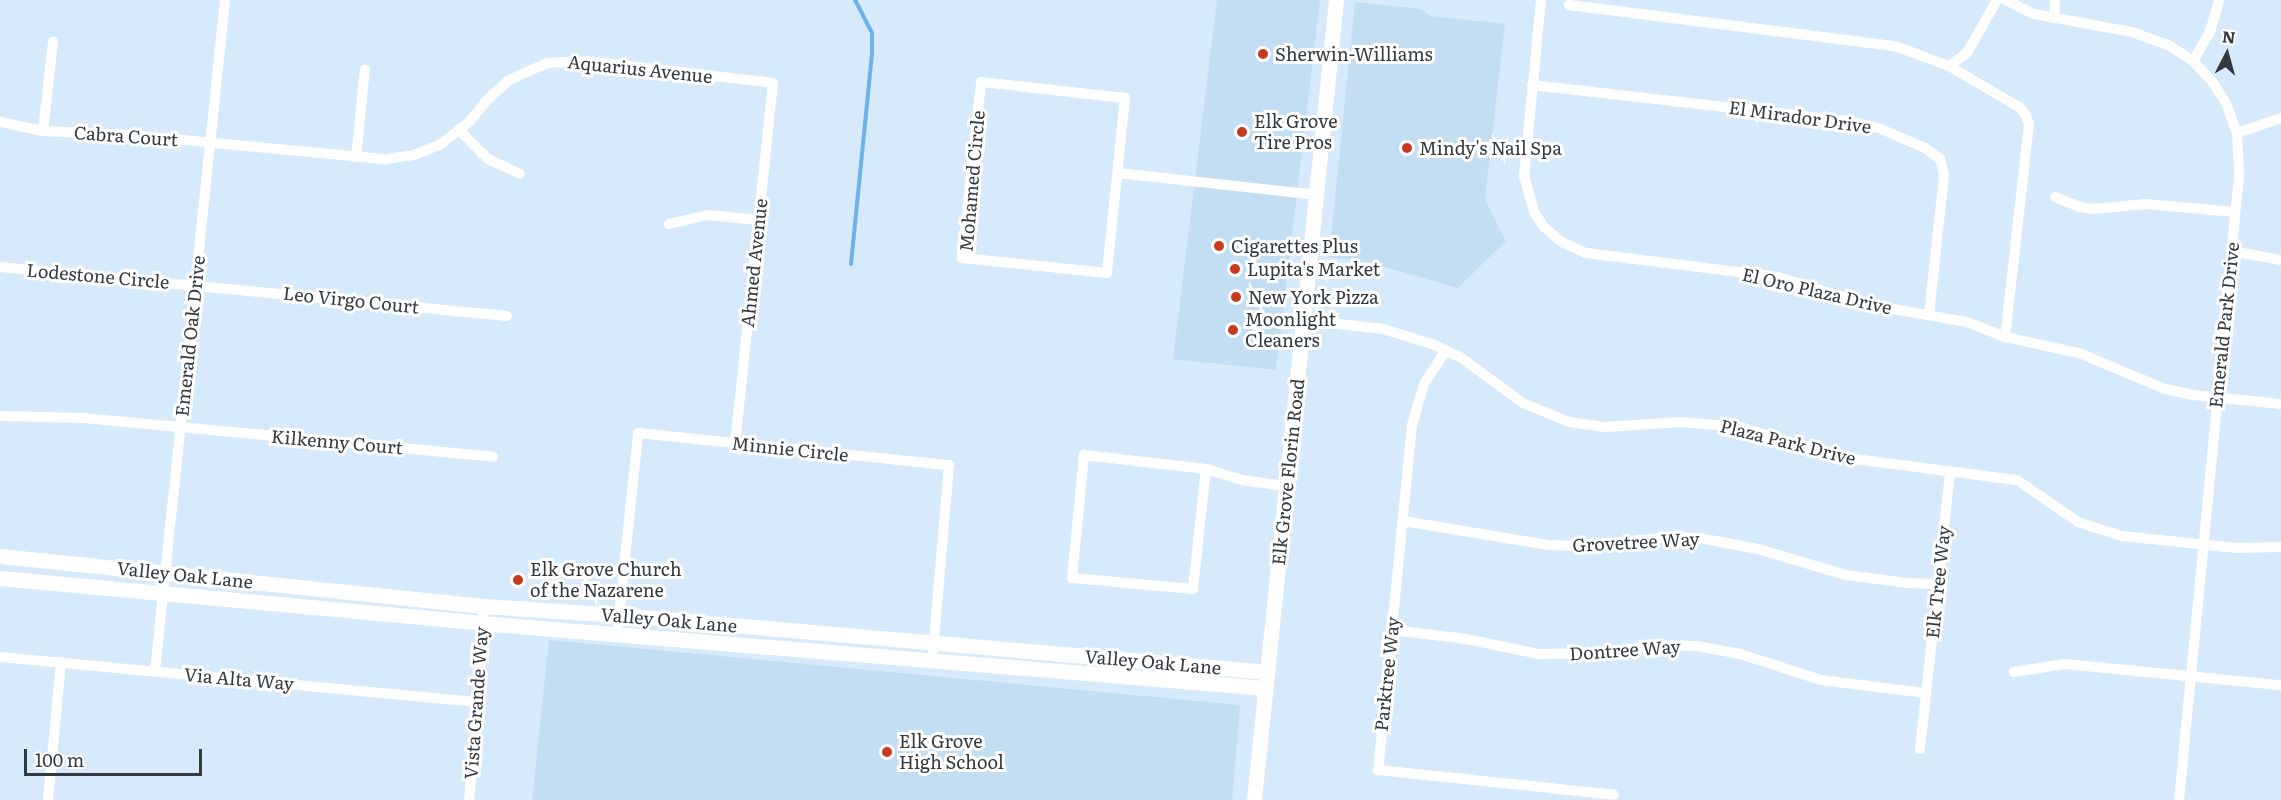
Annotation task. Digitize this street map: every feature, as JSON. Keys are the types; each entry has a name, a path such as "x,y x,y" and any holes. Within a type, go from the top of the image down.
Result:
{"street":[{"name":"Emerald Oak Drive","path":"155,671 225,0"},
{"name":"Elk Grove Florin Road","path":"1254,800 1336,0"},
{"name":"El Oro Plaza Drive","path":"1541,0 1524,163 1526,189 1543,225 1562,242 1586,253 1765,275 1865,304 1966,322 2005,337 2094,358 2165,389 2281,404"},
{"path":"1949,66 1967,53 1997,0"},
{"name":"Emerald Park Drive","path":"2006,0 2034,14 2145,36 2170,46 2193,61 2219,91 2237,133 2240,161 2179,800"},
{"path":"2054,18 2055,0"},
{"path":"2193,61 2210,32 2219,0"},
{"path":"1569,4 1895,46 1949,66 2019,107 2028,120 2005,337"},
{"path":"43,130 53,42"},
{"name":"Aquarius Avenue","path":"210,143 386,159 414,155 441,144 460,131 488,99 509,80 534,67 560,61 587,61 773,83"},
{"path":"356,157 365,69"},
{"name":"Mohamed Circle","path":"981,81 1125,98 1118,173 1107,273 962,258 981,81"},
{"name":"Ahmed Avenue","path":"735,443 773,83"},
{"name":"El Mirador Drive","path":"1532,85 1850,121 1881,129 1925,148 1940,159 1944,175 1929,315"},
{"path":"2237,133 2281,118"},
{"name":"Cabra Court","path":"0,122 43,130 210,143"},
{"path":"460,131 488,159 520,174"},
{"path":"1118,173 1317,195"},
{"path":"2055,197 2073,205 2093,209 2146,204 2235,212"},
{"path":"669,224 694,216 708,215 758,220"},
{"path":"2232,251 2281,260"},
{"name":"Lodestone Circle","path":"0,267 195,284"},
{"name":"Leo Virgo Court","path":"195,284 507,316"},
{"name":"Plaza Park Drive","path":"1304,320 1383,329 1408,335 1446,350 1481,371 1523,403 1569,422 1606,428 1681,422 1730,425 1768,434 1839,457 2017,480 2064,514 2107,532 2203,546 2281,547"},
{"name":"Parktree Way","path":"1446,350 1430,372 1415,410 1378,770 1614,795"},
{"path":"0,416 84,418 180,427"},
{"name":"Kilkenny Court","path":"180,427 493,457"},
{"name":"Minnie Circle","path":"616,634 638,434 949,465 933,651"},
{"path":"1206,470 1193,589 1072,578 1084,455 1206,470 1241,480 1286,486"},
{"name":"Elk Tree Way","path":"1920,749 1950,472"},
{"name":"Grovetree Way","path":"1403,521 1548,545 1578,546 1669,537 1699,538 1758,549 1846,575 1908,583 1938,584"},
{"name":"Valley Oak Lane","path":"0,556 483,606 618,615 1265,688"},
{"name":"Valley Oak Lane","path":"0,578 481,624 1267,672"},
{"name":"Vista Grande Way","path":"469,800 479,702 483,606"},
{"name":"Dontree Way","path":"1392,630 1466,639 1539,654 1594,653 1658,645 1697,646 1740,654 1821,680 1926,693"},
{"name":"Via Alta Way","path":"0,657 479,702"},
{"path":"48,800 61,662"},
{"path":"2014,672 2065,664 2281,685"}],"shaded area":[{"path":"1217,0 1320,0 1276,370 1173,359"},
{"path":"1355,2 1421,9 1430,16 1505,24 1485,199 1506,241 1458,288 1368,262 1329,257"},
{"name":"Elk Grove High School","path":"549,640 1240,705 1232,800 532,800"}],"waterway":[{"path":"851,264 872,52 872,33 855,0"}],"place":[{"name":"Sherwin-Williams","path":"1263,54"},
{"name":"Elk Grove Tire Pros","path":"1242,132"},
{"name":"Mindy's Nail Spa","path":"1407,148"},
{"name":"Cigarettes Plus","path":"1219,246"},
{"name":"Lupita's Market","path":"1235,269"},
{"name":"New York Pizza","path":"1236,297"},
{"name":"Moonlight Cleaners","path":"1233,330"},
{"name":"Elk Grove Church of the Nazarene","path":"518,580"},
{"name":"Elk Grove High School","path":"887,752"}]}
